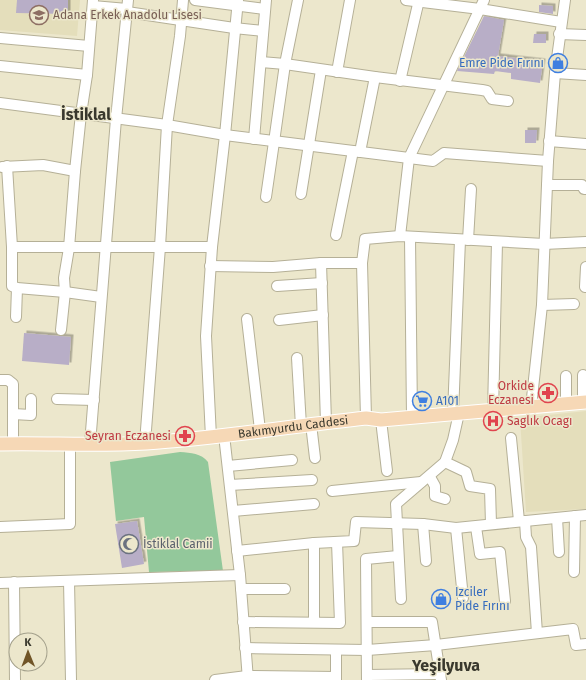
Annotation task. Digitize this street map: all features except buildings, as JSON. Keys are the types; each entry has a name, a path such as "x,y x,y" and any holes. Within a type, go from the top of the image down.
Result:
{"main road":[{"name":"Bakımyurdu Caddesi","path":"6,444 70,445 145,443 366,418 381,420 412,418 585,402"}],"street":[{"path":"145,443 160,247 167,125 180,36 180,21 183,0"},
{"path":"195,0 266,5 254,139"},
{"path":"266,196 285,64 298,0"},
{"path":"337,72 350,0"},
{"path":"406,0 482,5 561,22"},
{"path":"531,407 542,305 548,161 555,73 559,34 565,0"},
{"path":"400,80 419,1"},
{"path":"237,2 225,136 210,266 206,336 217,436 228,466 240,575 247,678"},
{"path":"61,330 65,292 64,278 69,248 81,114 88,75 93,3 128,7 180,21 263,30"},
{"path":"400,236 409,158 482,5"},
{"path":"90,444 116,119 128,7"},
{"path":"559,34 586,36"},
{"path":"0,38 89,46"},
{"path":"261,62 482,90 487,91 492,99 508,101"},
{"path":"0,66 88,75"},
{"path":"301,194 321,70"},
{"path":"555,73 586,75"},
{"path":"336,235 375,77"},
{"path":"0,103 167,125 225,136 433,161 444,153 548,161"},
{"path":"550,141 586,144"},
{"path":"75,171 43,165 3,166 12,247 12,286 17,288 101,297"},
{"path":"548,185 582,185 584,190 586,190"},
{"path":"401,598 396,504 421,482 430,477 445,462 453,440 456,413 464,240 471,188"},
{"path":"366,418 362,263 365,239 400,236 544,244 586,242"},
{"path":"410,237 412,418"},
{"path":"493,411 497,242"},
{"path":"12,247 212,247"},
{"path":"210,266 273,267 321,263 362,263"},
{"path":"321,263 326,422"},
{"path":"585,287 586,267"},
{"path":"277,286 322,283"},
{"path":"16,317 17,288"},
{"path":"542,305 574,304"},
{"path":"279,320 323,315"},
{"path":"248,319 260,430"},
{"path":"297,358 306,425 315,458"},
{"path":"583,375 585,402"},
{"path":"566,376 566,404"},
{"path":"0,380 8,380 13,384 13,414 6,444"},
{"path":"13,414 31,415 32,398"},
{"path":"57,399 94,400"},
{"path":"381,420 387,471"},
{"path":"511,438 522,521 526,537 531,547 537,633"},
{"path":"0,527 70,524 70,445"},
{"path":"228,466 292,460"},
{"path":"445,462 466,472 470,486 490,489 492,524"},
{"path":"430,477 435,486 435,496 445,499"},
{"path":"230,485 312,480"},
{"path":"332,491 421,482"},
{"path":"233,511 314,504"},
{"path":"237,551 314,543 354,541 356,522 423,524 456,528 586,515"},
{"path":"574,572 576,516"},
{"path":"557,518 559,552"},
{"path":"423,524 426,562"},
{"path":"476,527 480,554 500,552 505,601"},
{"path":"456,528 463,598"},
{"path":"243,622 340,623 337,542"},
{"path":"314,543 314,622"},
{"path":"367,622 432,622 440,677 367,677 366,559 398,556"},
{"path":"0,583 240,575"},
{"path":"69,581 70,680"},
{"path":"14,582 15,680"},
{"path":"241,589 285,589"},
{"path":"245,648 367,650 436,645 573,629 576,645 586,644"},
{"path":"215,680 247,678 336,678 336,650"}],"shaded area":[{"name":"Adana Erkek Anadolu Lisesi","path":"0,0 80,0 77,36 0,30"},
{"path":"586,411 586,509 526,512 520,418"}],"green space":[{"path":"180,452 199,455 208,462 223,571 149,572 144,517 116,521 110,462"}],"place":[{"name":"Adana Erkek Anadolu Lisesi","path":"39,15"},
{"name":"Emre Pide Fırını","path":"558,63"},
{"name":"Orkide Eczanesi","path":"548,393"},
{"name":"A101","path":"422,401"},
{"name":"Saglık Ocagı","path":"493,421"},
{"name":"Seyran Eczanesi","path":"185,436"},
{"name":"İstiklal Camii","path":"129,544"},
{"name":"Izciler Pide Fırını","path":"441,599"}],"district":[{"name":"İstiklal","path":"86,114"},
{"name":"Yeşilyuva","path":"446,665"}]}
